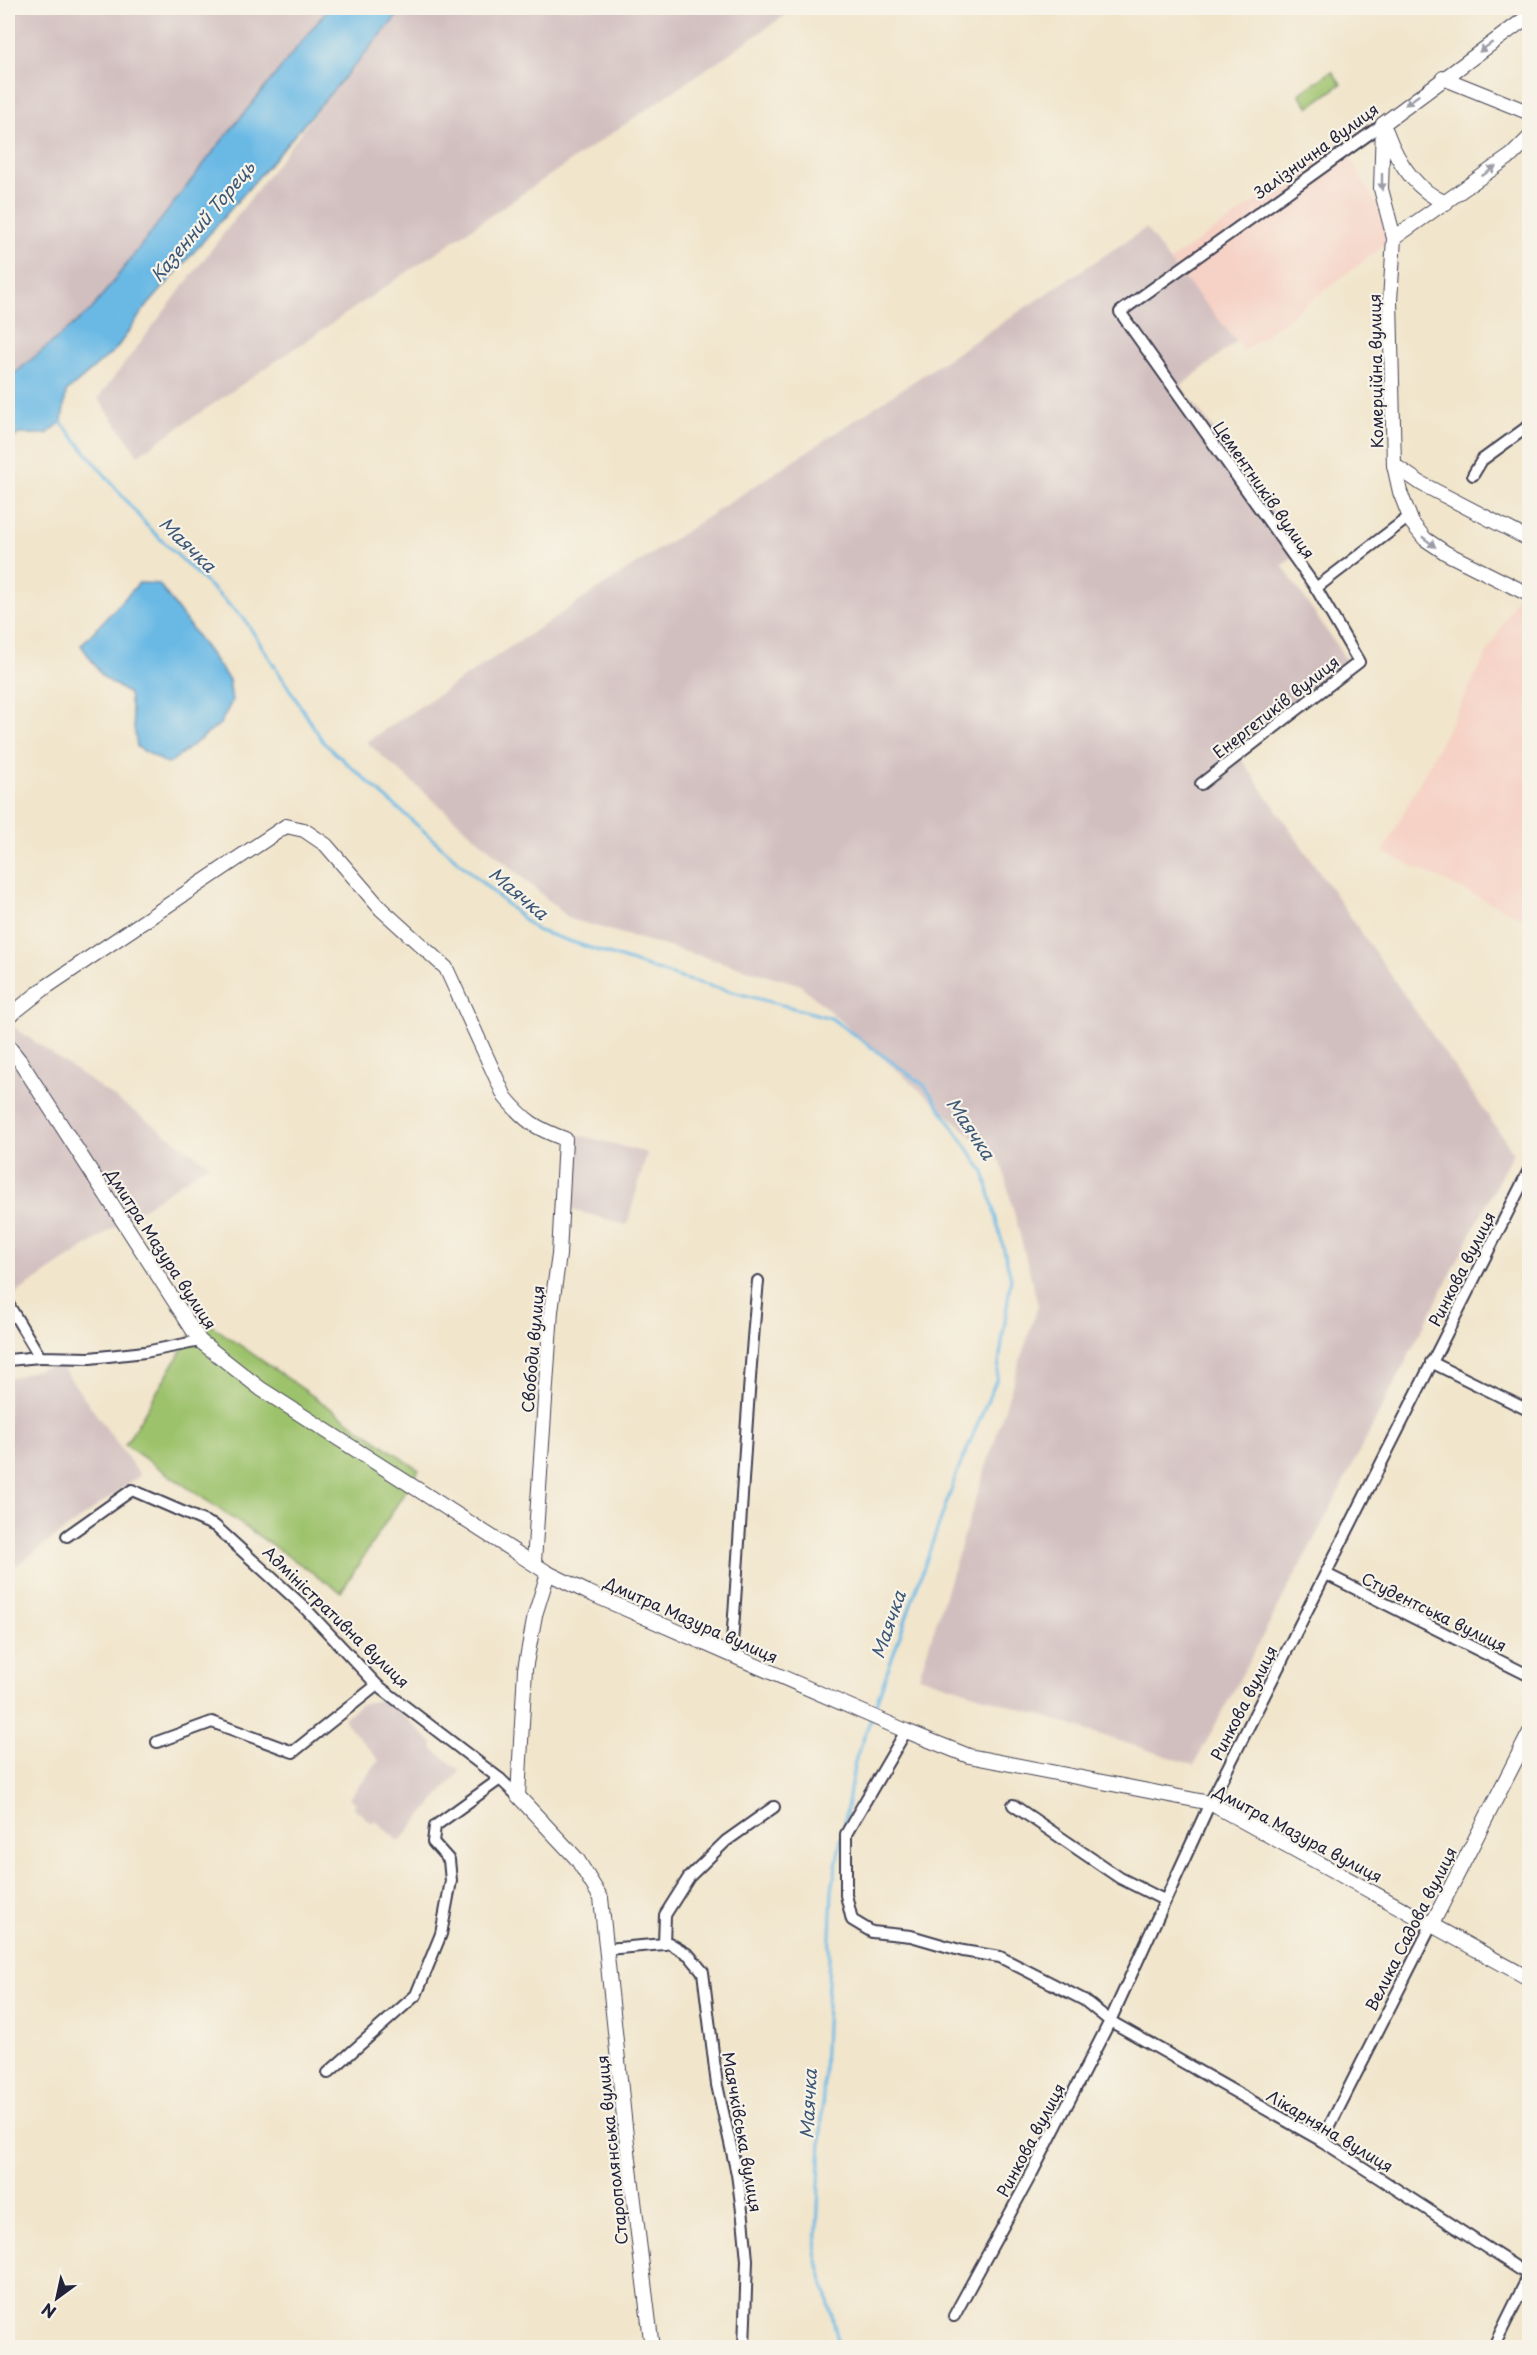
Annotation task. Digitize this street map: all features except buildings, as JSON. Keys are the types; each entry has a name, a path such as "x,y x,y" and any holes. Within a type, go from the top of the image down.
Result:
{"street":[{"name":"Залізнична вулиця","path":"1120,312 1383,124 1530,15"},
{"path":"1443,78 1530,113"},
{"path":"1383,124 1395,155 1405,169 1428,193 1446,202"},
{"name":"Комерційна вулиця","path":"1383,124 1381,189 1394,238 1390,301 1394,465 1422,484 1530,540"},
{"path":"1394,238 1512,155 1530,137"},
{"name":"Цементників вулиця","path":"1120,312 1316,588"},
{"path":"1473,475 1482,460 1530,425"},
{"path":"1394,465 1400,492 1409,517 1418,532 1434,546 1530,595"},
{"path":"1316,588 1409,517"},
{"name":"Енергетиків вулиця","path":"1200,784 1359,662 1316,588"},
{"name":"Свободи вулиця","path":"8,1017 46,987 286,826 295,826 304,830 326,845 381,909 446,968 505,1097 520,1115 538,1130 565,1139 559,1255 551,1311 534,1562"},
{"name":"Дмитра Мазура вулиця","path":"8,1046 20,1061 200,1341 261,1389 548,1573 842,1704 969,1756 1210,1803 1530,1979"},
{"name":"Ринкова вулиця","path":"954,2316 1032,2173 1110,2021 1210,1803 1530,1168"},
{"path":"731,1655 748,1386 758,1281"},
{"path":"8,1304 40,1357"},
{"path":"8,1360 40,1357 90,1358 145,1352 200,1341"},
{"path":"1431,1362 1530,1411"},
{"name":"Адміністративна вулиця","path":"67,1536 132,1490 216,1526 304,1607 377,1685 500,1779 577,1859 601,1898 608,1949"},
{"path":"518,1796 525,1669 535,1615 548,1573"},
{"name":"Студентська вулиця","path":"1326,1574 1530,1676"},
{"path":"157,1742 212,1722 293,1752 377,1685"},
{"name":"Лікарняна вулиця","path":"901,1729 846,1834 846,1895 852,1920 872,1932 911,1936 963,1951 1000,1957 1084,2000 1110,2021 1323,2141 1529,2275"},
{"name":"Велика Садова вулиця","path":"1323,2141 1530,1732"},
{"path":"328,2073 416,1995 441,1934 451,1881 449,1860 433,1842 435,1826 500,1779"},
{"path":"1013,1805 1120,1878 1164,1900"},
{"path":"608,1949 664,1944 665,1915 689,1877 726,1841 774,1807"},
{"name":"Маячківська вулиця","path":"664,1944 669,1943 689,1955 703,1972 717,2085 737,2174 743,2218 747,2260 744,2348"},
{"name":"Старополянська вулиця","path":"608,1949 652,2348"},
{"path":"1493,2348 1529,2275"}],"shaded area":[{"path":"8,8 329,8 220,143 92,309 8,379"},
{"path":"396,8 796,8 138,455 98,398"},
{"path":"1342,142 1394,238 1244,351 1169,261"},
{"path":"1146,228 1169,261 1237,341 1181,386 1303,551 1282,565 1347,661 1233,747 1513,1152 1328,1513 1194,1765 919,1676 1038,1305 1001,1162 799,984 570,919 366,742"},
{"path":"1517,596 1529,602 1529,921 1383,852"},
{"path":"8,1023 209,1164 8,1299"},
{"path":"579,1135 647,1153 627,1225 559,1206"},
{"path":"59,1363 140,1475 16,1566 8,1556 8,1379"},
{"path":"387,1698 402,1708 403,1715 433,1744 432,1748 460,1771 399,1842 375,1820 371,1823 353,1807 356,1803 349,1798 379,1760 343,1719 359,1705"}],"green space":[{"path":"1332,71 1341,84 1309,107 1299,94"},
{"path":"201,1318 419,1470 341,1592 125,1445"}],"water":[{"name":"Казенний Торець","path":"329,8 404,8 142,312 116,349 66,392 62,421 47,434 19,434 8,442 8,379 92,309 220,143"},
{"path":"139,583 159,584 229,680 232,701 220,724 168,764 137,747 129,694 103,677 81,645"}],"waterway":[{"name":"Маячка","path":"60,421 148,527 245,620 324,743 536,930 684,979 831,1018 925,1086 984,1172 1011,1278 997,1378 957,1473 873,1712"},
{"name":"Маячка","path":"843,1831 855,1761 871,1718"},
{"name":"Маячка","path":"840,2348 816,2253 832,1890 841,1838"}]}
